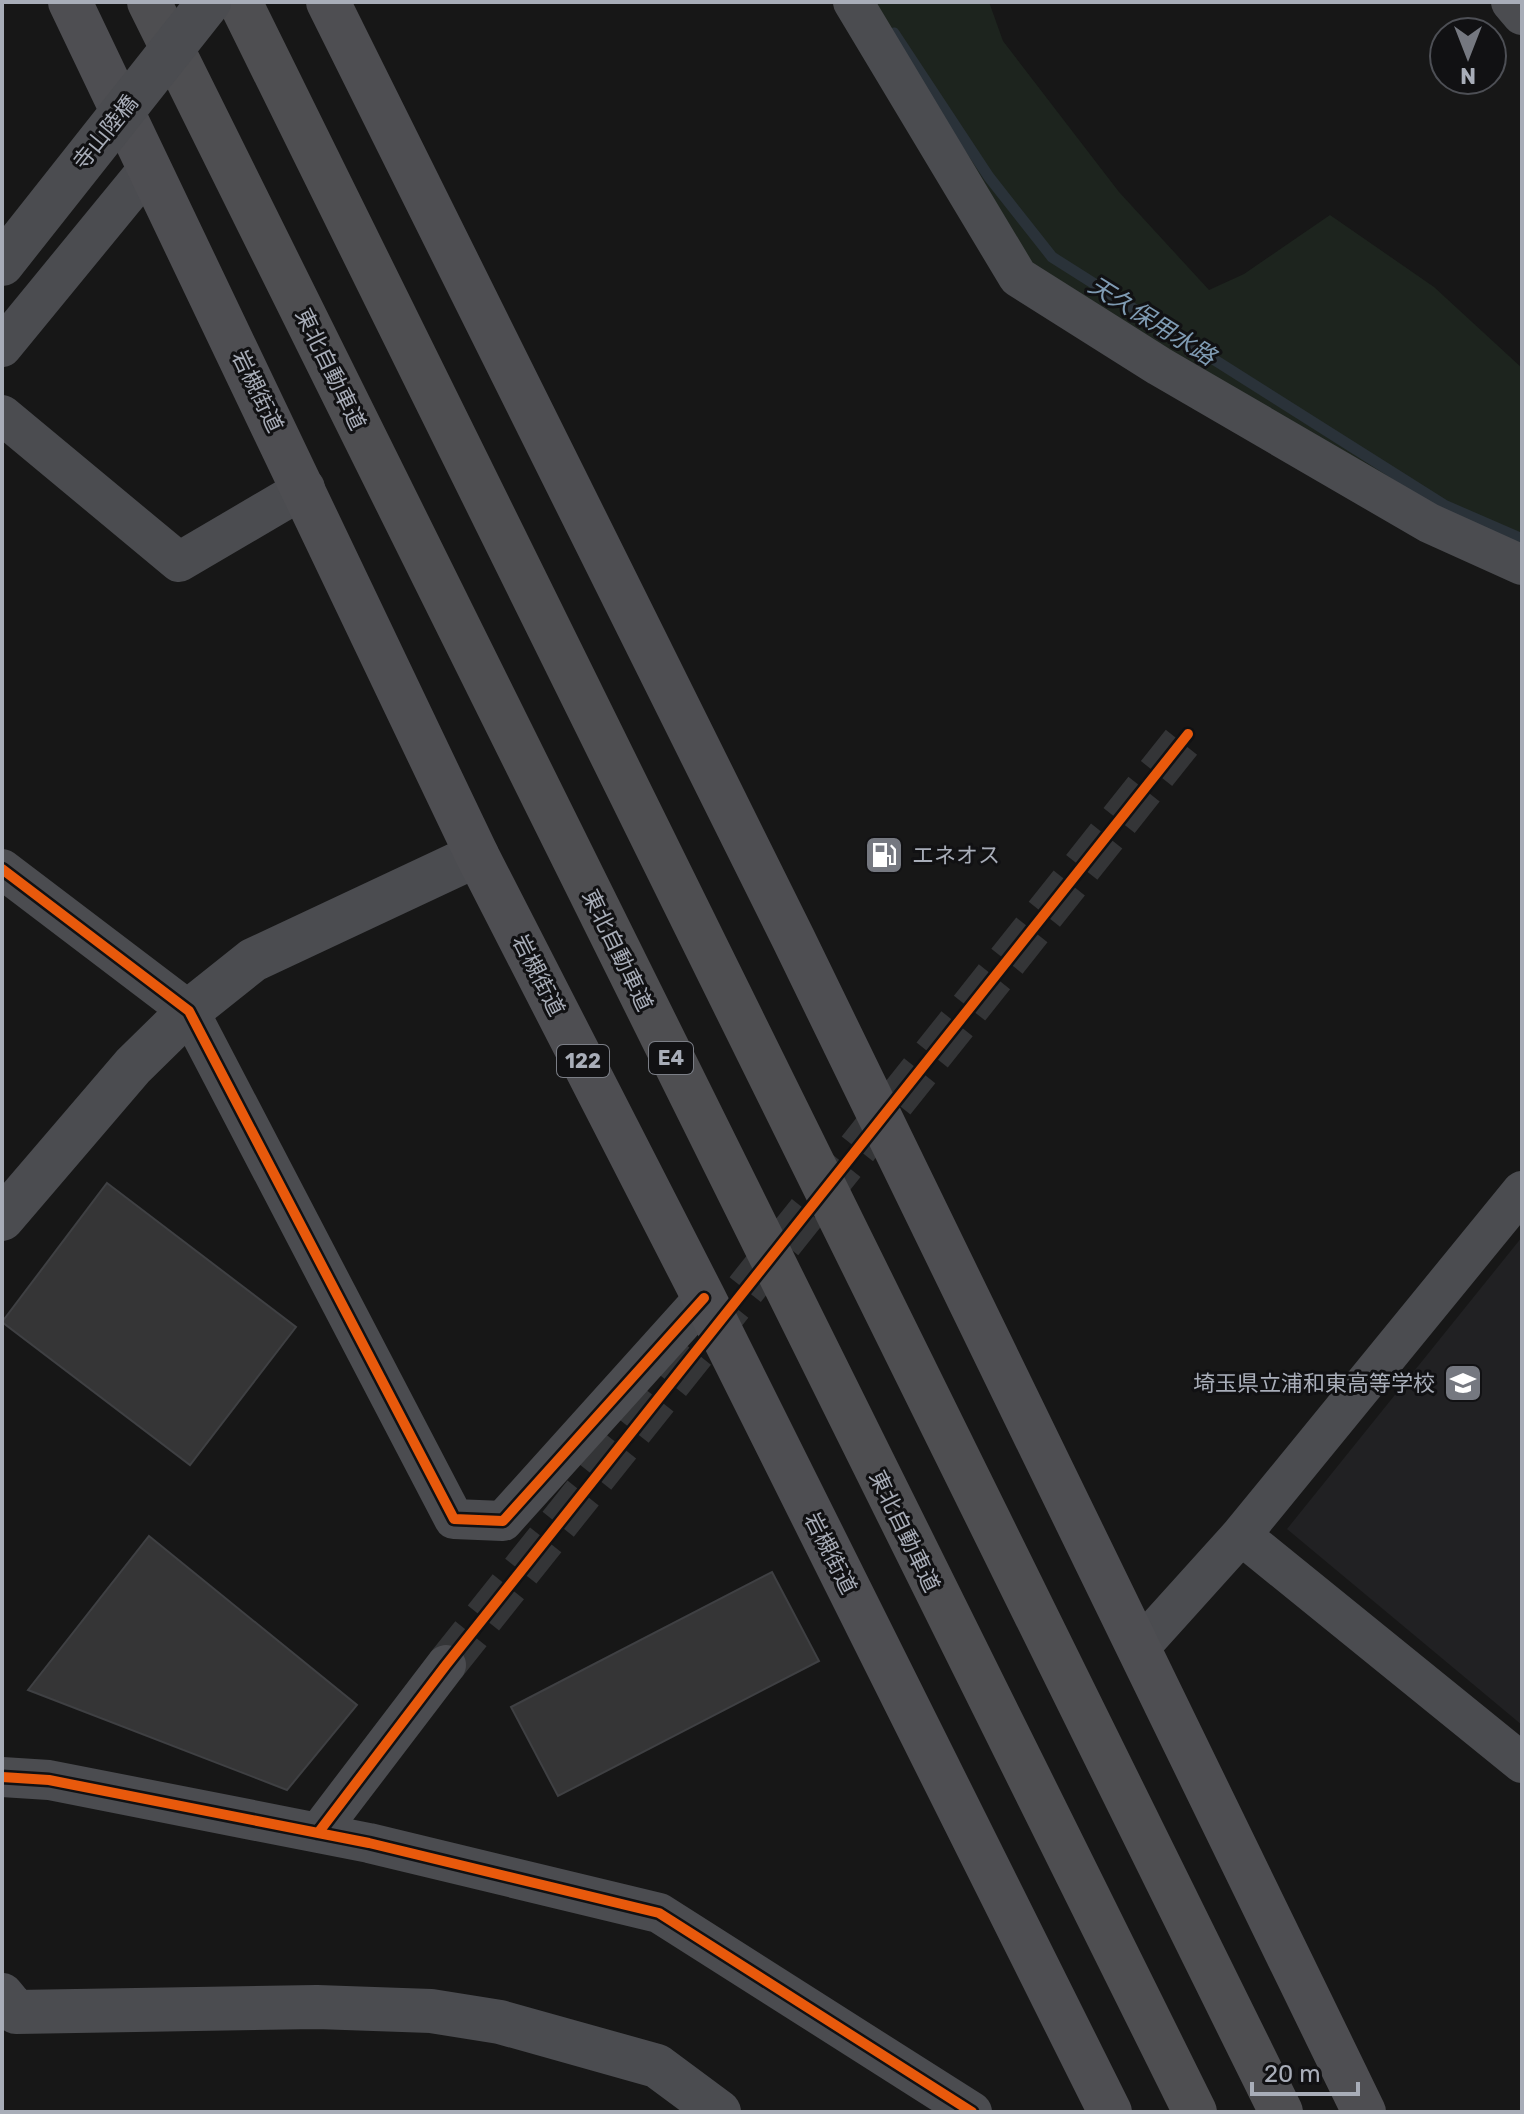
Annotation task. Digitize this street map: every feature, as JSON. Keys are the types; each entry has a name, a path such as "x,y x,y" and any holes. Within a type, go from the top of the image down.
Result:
{"highway":[{"name":"岩槻街道","path":"70,2 148,169 305,488 477,855 704,1298 1110,2112"},
{"name":"東北自動車道","path":"149,2 1195,2112"},
{"path":"240,2 1281,2112"},
{"path":"328,2 1140,1647 1364,2112"}],"street":[{"name":"寺山陸橋","path":"2,264 209,2"},
{"path":"853,2 1018,277 1159,366 1429,523 1522,565"},
{"path":"1511,2 1522,15"},
{"path":"2,347 148,169"},
{"path":"2,415 179,562 305,488"},
{"path":"2,1219 133,1066 189,1011 253,960 477,855"},
{"path":"2,869 189,1011 454,1519 503,1521 704,1298"},
{"path":"1140,1647 1241,1535 1522,1191"},
{"path":"1241,1535 1522,1763"},
{"path":"318,1833 446,1665"},
{"path":"2,1777 49,1780 318,1833 659,1913 972,2112"},
{"path":"7,2008 317,2007 431,2011 500,2022 657,2066 719,2112"}],"shaded area":[{"path":"838,2 989,2 1003,41 1119,192 1209,290 1244,274 1330,215 1434,287 1522,368 1522,576 1087,339"},
{"name":"埼玉県立浦和東高等学校","path":"1522,1237 1522,1725 1287,1529"}],"building":[{"path":"107,1183 296,1327 190,1465 2,1322"},
{"path":"149,1536 357,1705 287,1790 28,1690"},
{"path":"772,1572 819,1661 558,1796 511,1707"}],"waterway":[{"name":"天久保用水路","path":"894,33 989,177 1052,257 1444,505 1522,539"}],"tunnel":[{"path":"446,1665 1188,734"}],"cycle path":[{"path":"318,1833 446,1665 1188,734"},
{"path":"2,869 189,1011 454,1519 503,1521 704,1298"},
{"path":"2,1777 49,1780 369,1843 659,1913 972,2112"}],"place":[{"name":"エネオス","path":"884,855"},
{"name":"埼玉県立浦和東高等学校","path":"1463,1383"}]}
